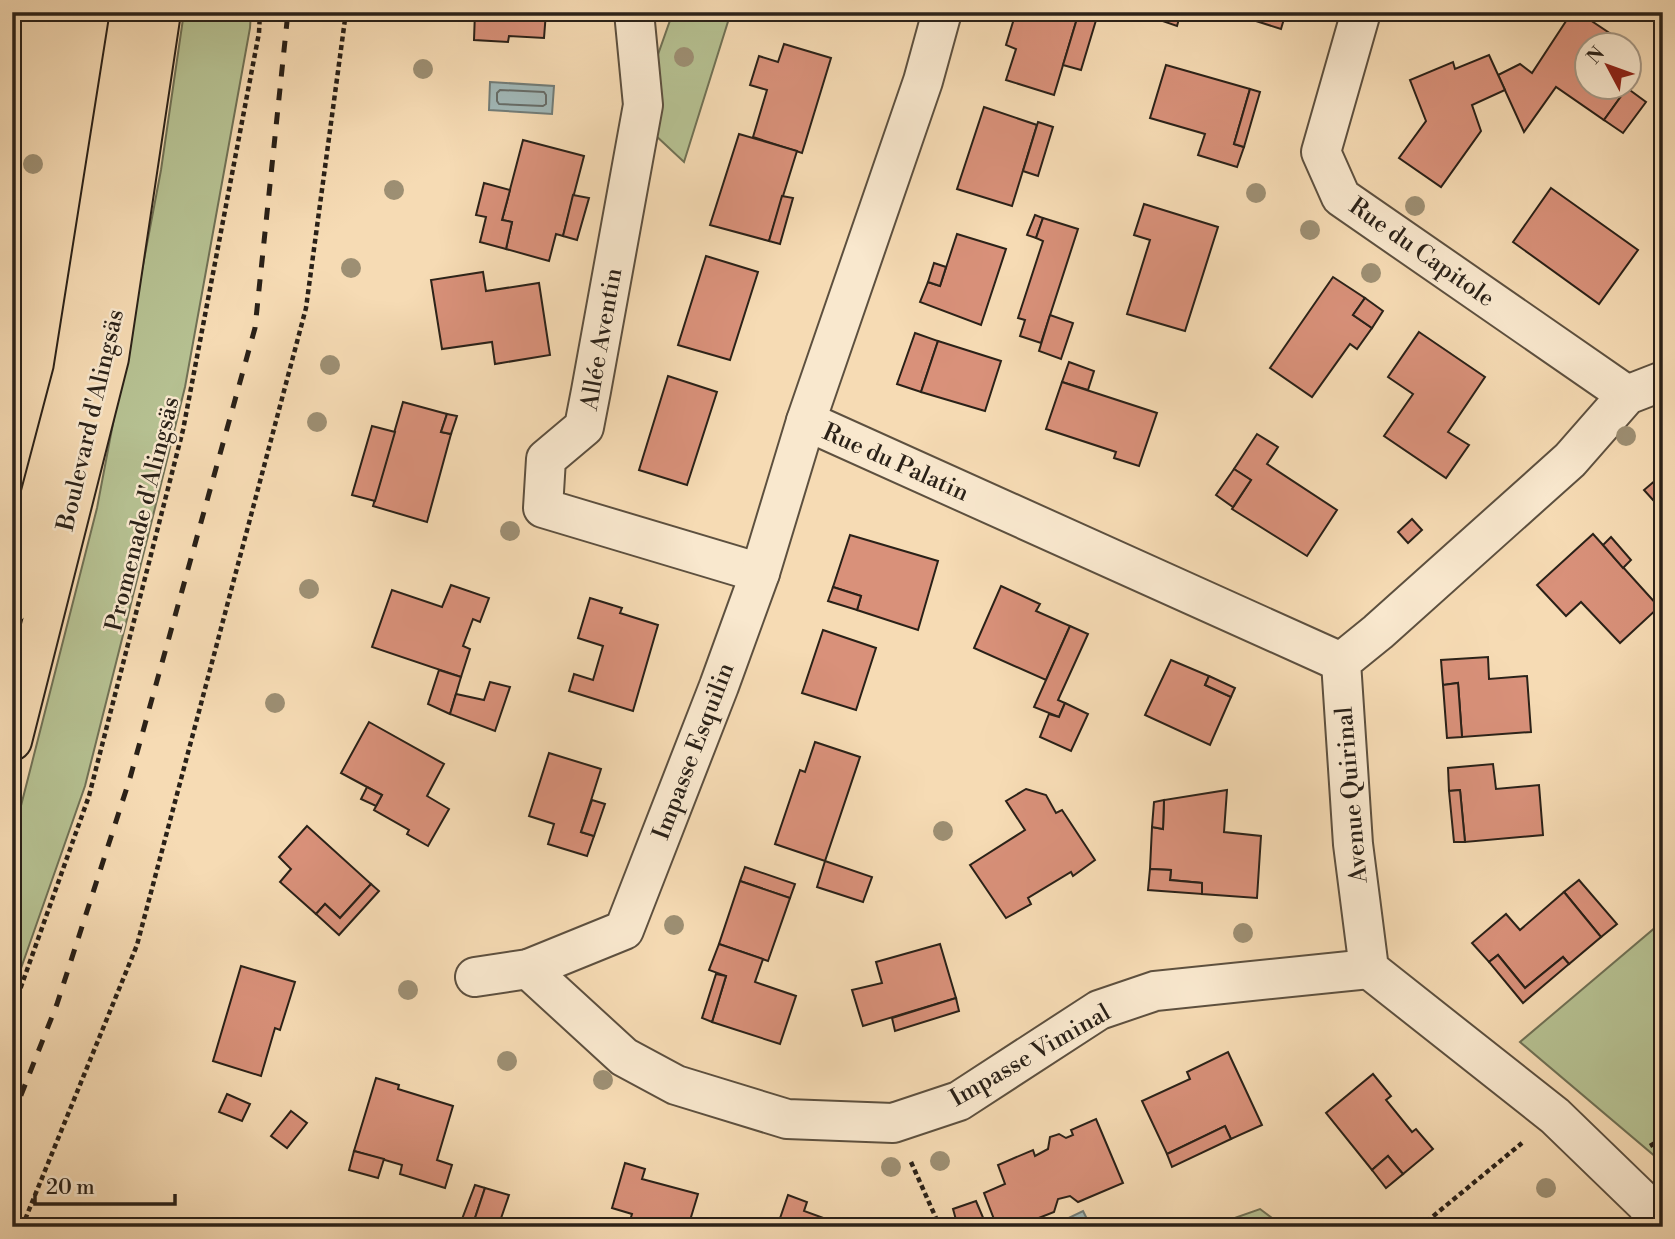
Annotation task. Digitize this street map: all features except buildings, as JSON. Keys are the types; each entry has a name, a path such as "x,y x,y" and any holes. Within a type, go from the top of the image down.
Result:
{"main road":[{"name":"Boulevard d'Alingsäs","path":"12,603 73,372 130,12"},
{"name":"Boulevard d'Alingsäs","path":"12,741 109,358 161,12"}],"street":[{"name":"Allée Aventin","path":"634,12 643,105 584,428 546,459 544,508 760,573"},
{"name":"Rue du Palatin","path":"942,12 918,94 806,421 1341,662"},
{"name":"Rue du Capitole","path":"1361,12 1321,152 1341,197 1627,395"},
{"path":"1341,662 1570,460 1627,395 1663,381"},
{"name":"Impasse Esquilin","path":"475,977 527,968 624,930 760,573 806,421"},
{"name":"Avenue Quirinal","path":"1341,662 1353,844 1369,969"},
{"name":"Impasse Viminal","path":"527,968 624,1057 676,1085 787,1119 893,1123 959,1101 1098,1010 1156,991 1369,969"},
{"path":"1369,969 1555,1116 1648,1206 1654,1227"}],"path":[{"name":"Promenade d'Alingsäs","path":"12,1012 89,796 183,430 259,33 260,12"},
{"path":"22,1227 137,945 306,308 346,12"},
{"path":"1420,1227 1555,1116"},
{"path":"893,1123 940,1227"}],"green space":[{"path":"184,12 251,12 250,28 185,387 85,786 12,994 12,841 97,508 161,170"},
{"path":"673,12 731,12 684,162 653,133 655,63"},
{"path":"1663,921 1663,1163 1520,1042"},
{"path":"1260,1209 1284,1227 1209,1227"}],"water":[{"path":"490,82 554,86 552,114 489,110"},
{"path":"1083,1211 1091,1227 1050,1227"}],"railway":[{"path":"12,1118 57,1004 130,778 255,328 288,12"}]}
